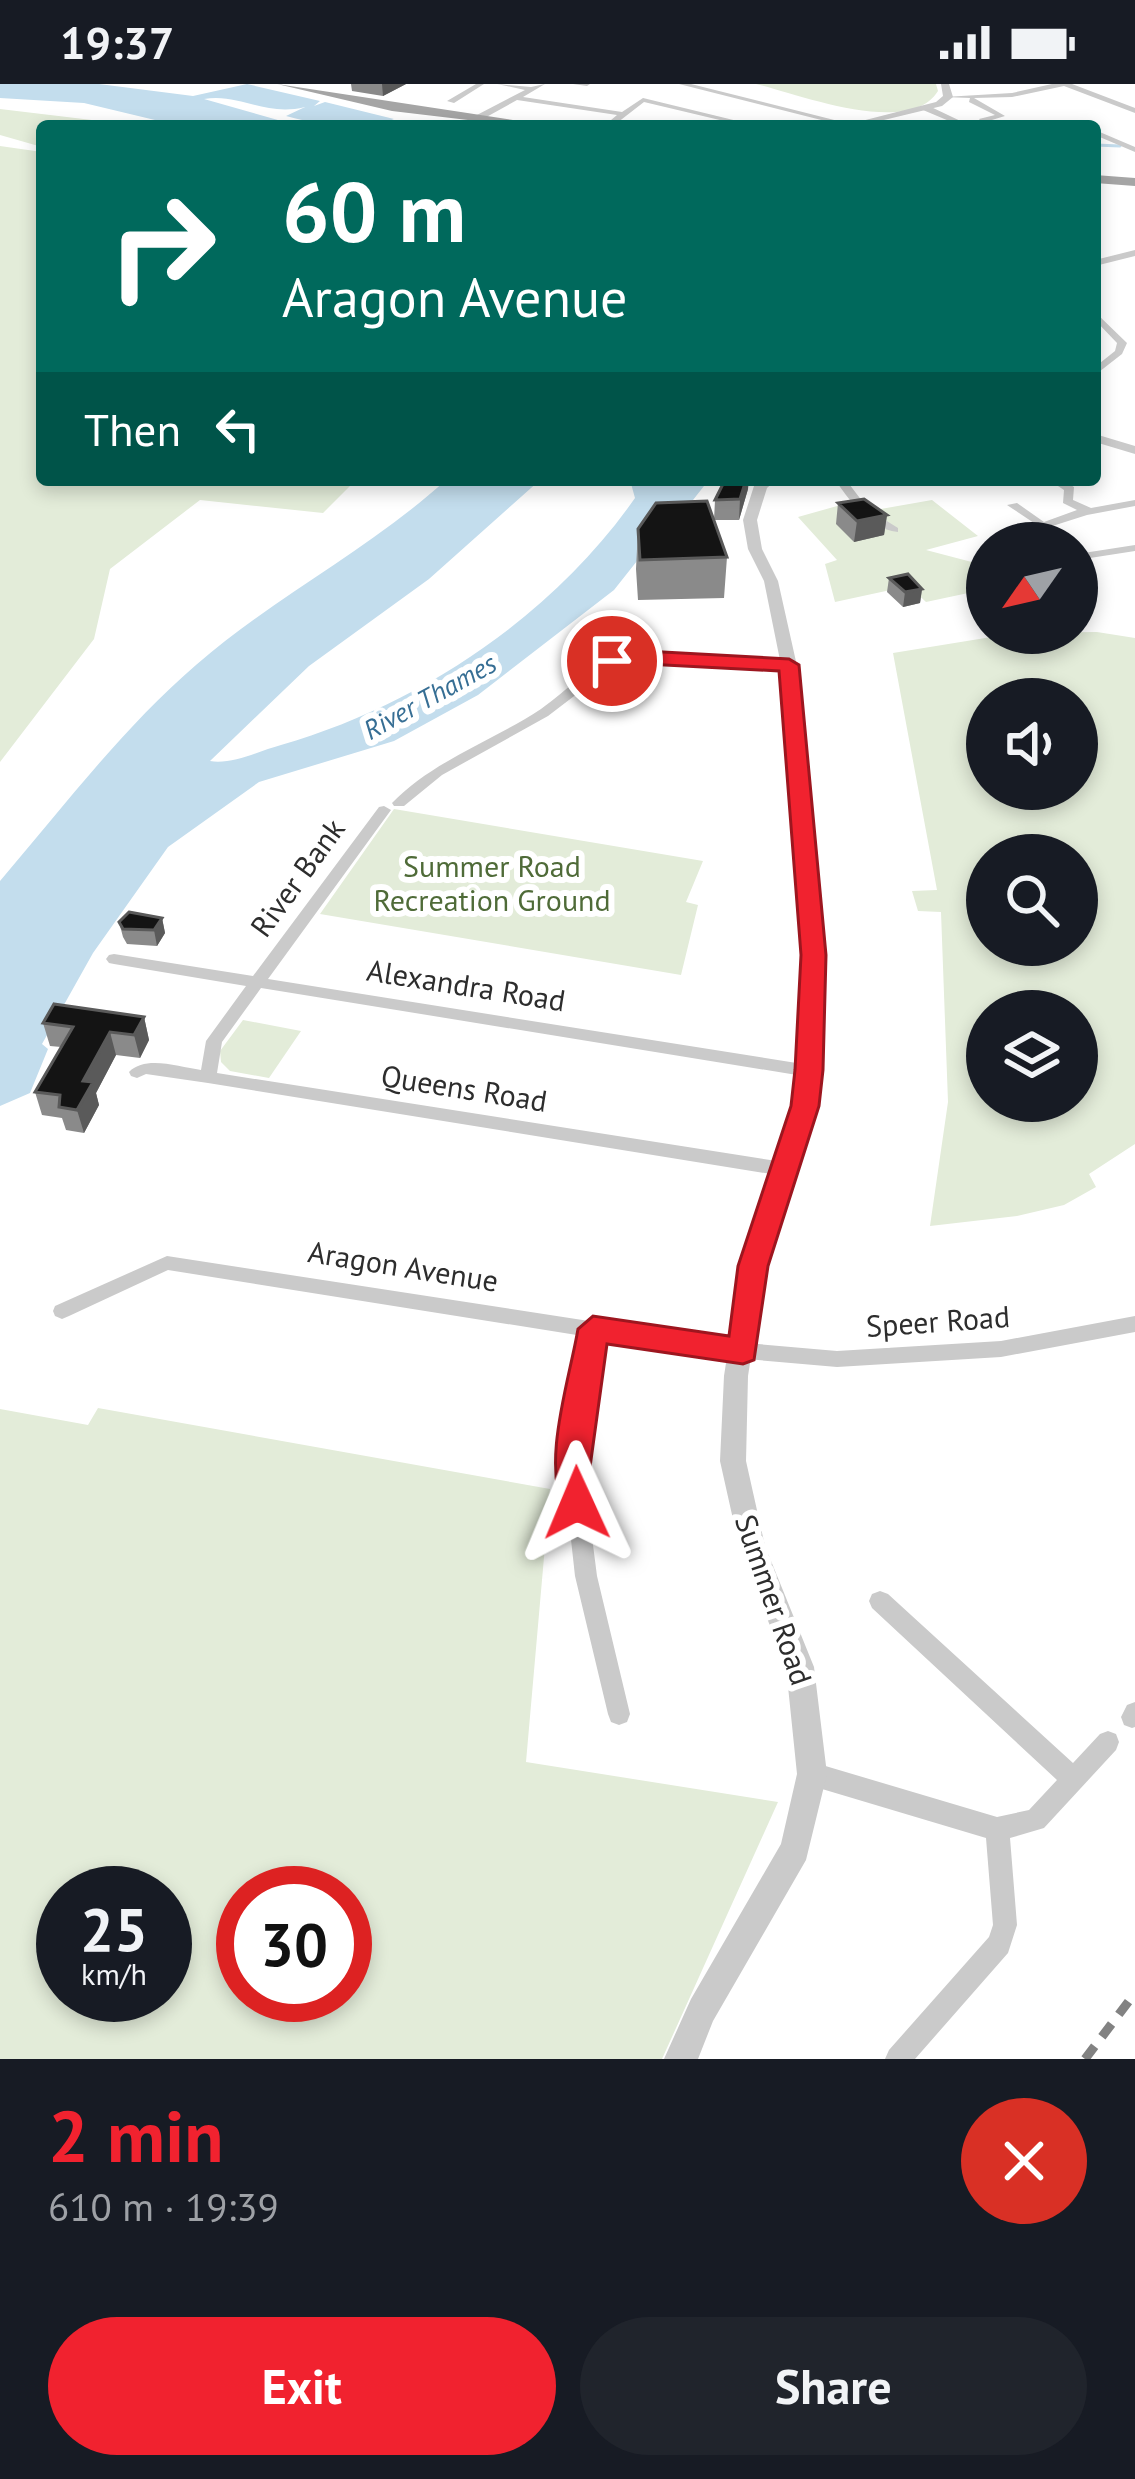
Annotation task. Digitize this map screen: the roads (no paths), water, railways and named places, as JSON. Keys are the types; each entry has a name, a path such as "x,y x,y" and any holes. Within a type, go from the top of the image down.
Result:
{"main road":[{"path":"283,84 495,120"},
{"path":"1101,179 1135,182"}],"street":[{"path":"451,101 481,84"},
{"path":"500,84 537,87"},
{"path":"576,84 587,84"},
{"path":"682,84 825,120"},
{"path":"945,84 948,97"},
{"path":"875,120 926,108 948,97 1064,84 1135,111"},
{"path":"478,118 537,87"},
{"path":"517,98 622,114"},
{"path":"967,98 1000,116 986,120"},
{"path":"615,120 640,100 728,120"},
{"path":"926,108 953,120"},
{"path":"1101,135 1135,150"},
{"path":"1101,262 1135,253"},
{"path":"1101,320 1121,345 1135,348"},
{"path":"1111,329 1135,327"},
{"path":"1101,366 1121,345"},
{"path":"1101,440 1135,450"},
{"name":"Summer Road","path":"681,2059 702,2010 795,1849 812,1774 800,1667 739,1506 734,1461 736,1376 753,1266 805,1106 814,955 789,665 771,580 752,535 752,507 764,486"},
{"path":"846,486 865,512 894,530"},
{"path":"1064,486 1070,490 1067,501 1086,511"},
{"path":"1013,505 1042,526 1086,511 1135,503"},
{"path":"1098,554 1135,548"},
{"name":"River Bank","path":"208,1077 214,1041 256,979 392,807 437,772 543,713 612,661 626,656 789,665"},
{"name":"Alexandra Road","path":"114,959 809,1070"},
{"name":"Queens Road","path":"137,1072 143,1068 208,1077 783,1169"},
{"name":"Aragon Avenue","path":"62,1311 142,1270 167,1263 743,1351"},
{"name":"Speer Road","path":"743,1351 837,1359 905,1357 1064,1340 1135,1324"},
{"path":"593,1329 573,1467 586,1576 619,1714"},
{"path":"880,1601 1075,1779"},
{"path":"812,1774 997,1828 1036,1820 1108,1742"},
{"path":"898,2059 999,1944 1005,1925 997,1828"}],"water":[{"path":"0,84 99,84 193,96 247,84 320,101 314,106 325,102 394,119 305,120 286,116 305,107 277,109 217,98 204,99 278,120 155,120 84,103 0,98"},
{"name":"River Thames","path":"439,486 533,486 429,579 309,666 210,761 236,759 332,728 432,681 523,618 564,581 635,498 632,486 704,486 682,514 675,513 614,590 478,695 394,741 259,782 168,847 93,953 42,1044 48,1049 30,1093 0,1106 0,881 169,689 226,640"}],"waterway":[{"path":"1101,145 1120,146"}],"railway":[{"path":"1085,2059 1135,1993"}],"park label":[{"name":"Summer Road Recreation Ground","path":"492,884"}]}
